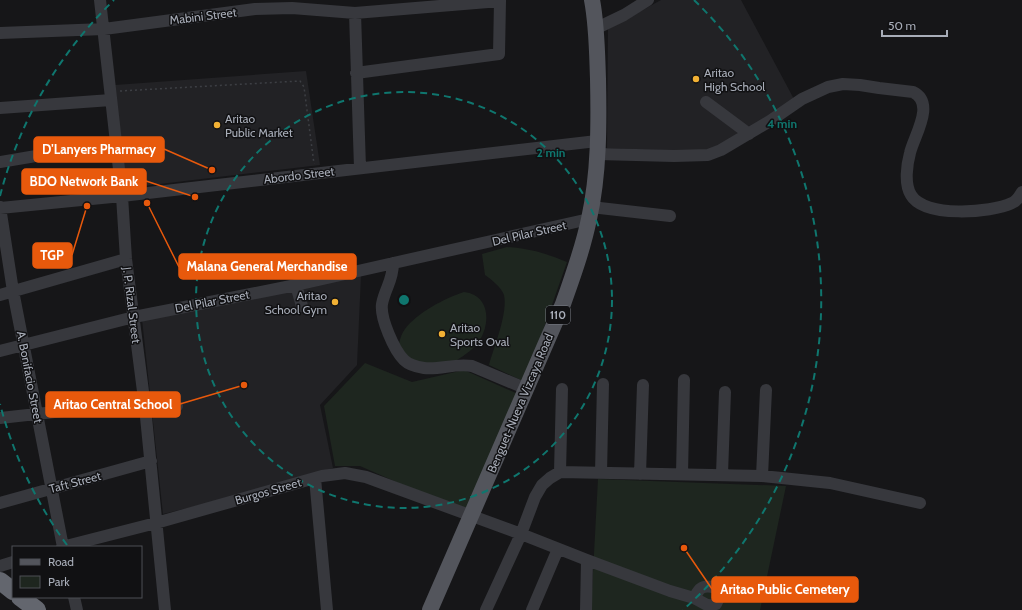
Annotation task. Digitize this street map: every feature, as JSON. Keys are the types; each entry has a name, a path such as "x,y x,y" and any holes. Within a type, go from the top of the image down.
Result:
{"highway":[{"path":"0,581 12,590"},
{"path":"21,598 37,610"}],"main road":[{"name":"Benguet-Nueva Vizcaya Road","path":"430,610 563,304 573,276 590,213 598,147 597,28 592,0"}],"street":[{"name":"J. P. Rizal Street","path":"100,0 122,196 126,259 145,404 165,610"},
{"path":"597,28 624,15 648,0"},
{"name":"Mabini Street","path":"0,33 104,29 255,9 272,4 292,8 355,13 500,1"},
{"path":"356,73 499,54 500,1"},
{"path":"355,13 360,168"},
{"name":"Abordo Street","path":"0,207 122,196 360,168 598,147 681,156 708,155 749,134 802,99 828,87 843,84 913,92 920,98 923,108 923,116 910,153 908,186 910,194 914,199 924,206 956,211 980,210 1011,203 1018,198 1022,192"},
{"path":"0,108 110,96"},
{"path":"706,102 749,134"},
{"path":"0,162 89,147 116,145"},
{"name":"A. Bonifacio Street","path":"0,207 13,290 63,546"},
{"name":"Del Pilar Street","path":"0,351 134,317 393,263 590,213 670,216"},
{"path":"0,295 13,290 126,259"},
{"path":"393,263 392,278 382,309 388,332 404,360 411,365 422,368 435,369 463,364 472,366 526,389"},
{"path":"296,284 302,306"},
{"path":"682,474 684,380"},
{"path":"601,473 603,384"},
{"path":"640,474 643,385"},
{"path":"560,472 562,389"},
{"path":"762,476 766,390"},
{"path":"722,474 725,392"},
{"path":"0,418 145,404 177,406"},
{"name":"Taft Street","path":"0,503 151,461"},
{"path":"486,610 521,534 535,496 542,485 560,472 722,474 762,476 830,483 920,503"},
{"name":"Burgos Street","path":"67,546 156,523 315,478 345,473 357,474 521,534 670,591 694,598"},
{"path":"315,478 327,610"},
{"path":"532,610 558,549"},
{"path":"586,610 587,560"},
{"path":"0,566 12,562"},
{"path":"74,598 77,610"}],"path":[{"path":"110,96 300,81 304,87 315,173"}],"shaded area":[{"name":"Aritao High School","path":"661,0 741,0 795,101 712,152 607,148 608,29"},
{"name":"Aritao Public Market","path":"306,71 320,165 126,188 115,85"},
{"path":"361,275 357,365 320,405 333,468 242,495 163,514 142,319"}],"green space":[{"path":"507,247 538,252 567,262 525,382 489,365 497,340 505,302 501,289 485,275 482,254"},
{"name":"Aritao Sports Oval","path":"464,292 479,298 486,310 486,325 480,340 473,349 457,360 415,370 399,344 404,331 410,323 424,312 448,298"},
{"path":"365,363 412,382 464,370 518,394 469,514 360,466 335,466 324,406"},
{"path":"598,479 786,486 760,610 591,610"}],"place":[{"name":"Aritao High School","path":"696,79"},
{"name":"Aritao Public Market","path":"217,125"},
{"name":"D'Lanyers Pharmacy","path":"212,170"},
{"name":"BDO Network Bank","path":"195,197"},
{"name":"Malana General Merchandise","path":"147,203"},
{"name":"TGP","path":"87,206"},
{"name":"Aritao School Gym","path":"335,302"},
{"name":"Aritao Sports Oval","path":"442,334"},
{"name":"Aritao Central School","path":"244,385"},
{"name":"Aritao Public Cemetery","path":"684,548"}]}
